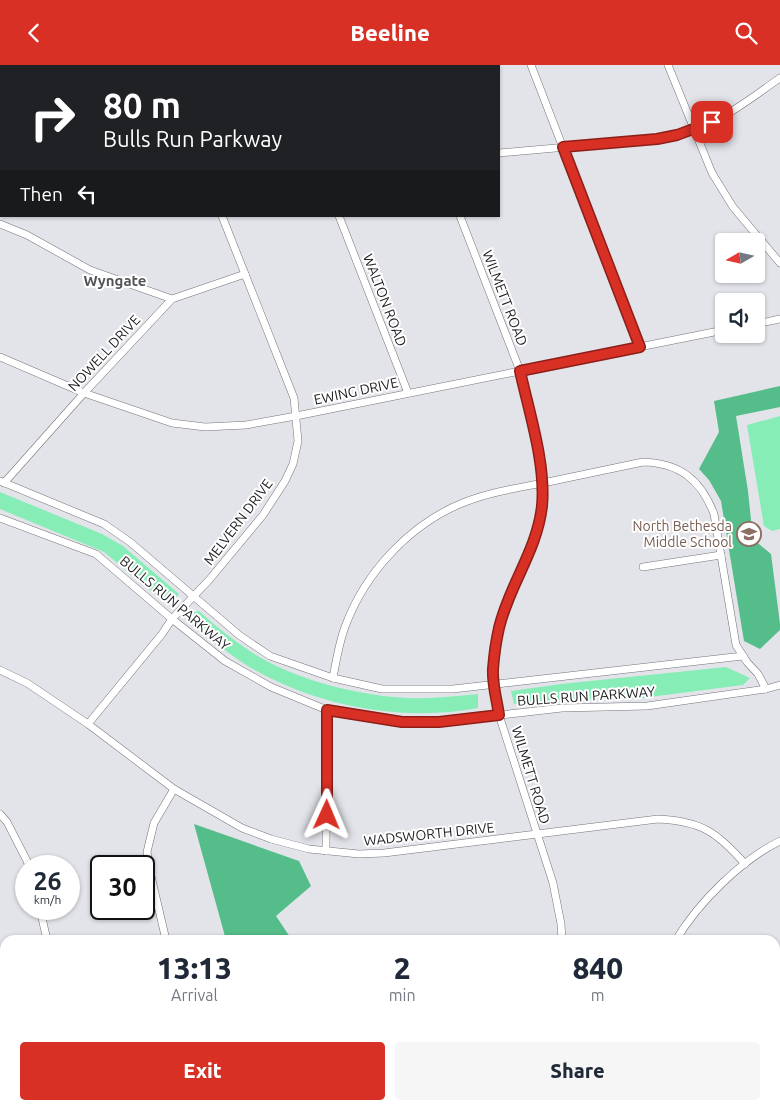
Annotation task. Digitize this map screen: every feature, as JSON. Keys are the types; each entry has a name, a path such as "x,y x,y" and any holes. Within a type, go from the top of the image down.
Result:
{"street":[{"path":"531,65 640,347"},
{"path":"668,65 712,173 733,207 780,263"},
{"path":"500,153 657,139 677,135 712,122 733,111 780,78"},
{"name":"MELVERN DRIVE","path":"88,724 162,634 172,619 263,515 294,464 298,441 294,398 222,217"},
{"name":"WALTON ROAD","path":"338,217 408,393"},
{"name":"WILMETT ROAD","path":"460,217 520,371 541,466 542,505 537,533 508,601 499,628 493,671 499,715 553,883 562,935"},
{"path":"0,223 27,235 90,270 172,299"},
{"name":"NOWELL DRIVE","path":"2,482 172,299 245,274"},
{"path":"765,322 780,319"},
{"name":"EWING DRIVE","path":"0,357 84,393 172,423 205,427 246,425 296,417 715,332"},
{"path":"333,678 339,646 356,601 388,555 430,520 464,502 494,492 643,462 659,463 680,470 694,479 708,498 714,514 736,645 758,674 766,689"},
{"name":"BULLS RUN PARKWAY","path":"2,482 104,524 130,542 239,635 270,656 333,678 382,689 453,689 743,656"},
{"name":"BULLS RUN PARKWAY","path":"0,518 96,554 172,619 225,661 270,687 327,710 402,722 439,722 562,708 647,706 766,689 780,685"},
{"path":"642,567 721,555"},
{"name":"WADSWORTH DRIVE","path":"0,669 27,683 88,724 174,789 242,828 285,843 326,851 359,854 384,853 658,819 679,820 698,825 715,834 745,864"},
{"path":"326,851 327,710"},
{"path":"165,935 147,852 154,823 174,789"},
{"path":"0,814 25,855"},
{"path":"679,935 712,894 745,864 780,841"},
{"path":"42,920 46,935"},
{"path":"493,1110 520,1110"}],"green space":[{"path":"780,386 780,407 736,416 748,491 753,539 771,554 780,624 780,630 760,649 744,641 721,501 709,480 699,469 719,432 714,401"},
{"path":"780,416 780,529 772,531 764,526 747,425"},
{"path":"0,492 102,534 123,546 179,594 168,605 104,552 0,509"},
{"path":"199,611 254,654 296,675 353,691 391,697 426,698 478,694 478,708 448,712 386,711 355,707 295,689 240,661 220,646 189,620 191,613"},
{"path":"726,667 750,678 743,685 642,698 564,700 514,704 511,691 561,684"},
{"path":"194,824 299,861 311,886 276,916 289,935 225,935"}],"place":[{"name":"North Bethesda Middle School","path":"749,534"}],"district":[{"name":"Wyngate","path":"115,280"}],"route":[{"path":"327,815 327,710 402,722 439,722 499,715 493,671 499,628 508,601 537,533 542,505 541,466 520,371 640,347 563,147 657,139 677,135 712,122"}]}
